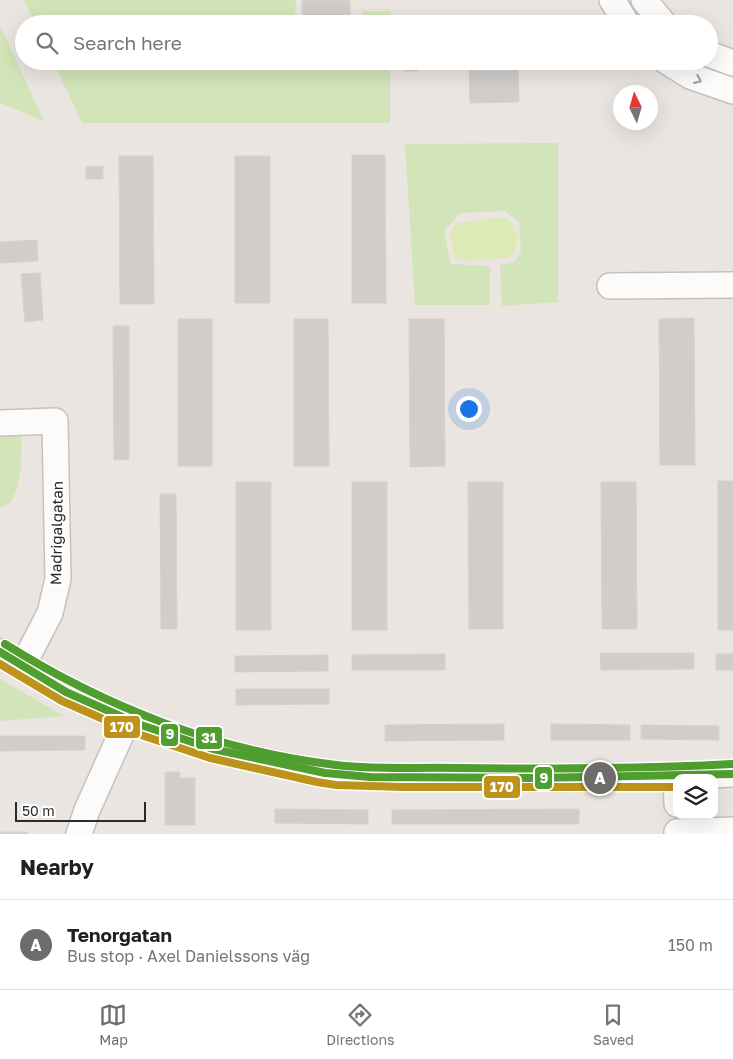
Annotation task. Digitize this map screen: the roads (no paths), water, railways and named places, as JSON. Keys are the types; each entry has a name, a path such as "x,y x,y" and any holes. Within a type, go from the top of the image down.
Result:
{"street":[{"path":"612,0 621,15"},
{"path":"644,0 656,15"},
{"path":"718,57 733,63"},
{"path":"680,70 690,76 733,91"},
{"path":"610,286 733,285"},
{"name":"Madrigalgatan","path":"0,423 55,421 58,579 50,613 22,667"},
{"path":"0,652 22,667 74,695 128,719 218,750 336,774 527,779 673,777"},
{"path":"79,834 87,810 128,719"},
{"path":"718,775 733,774"},
{"path":"718,781 733,782"},
{"path":"677,827 733,830"}],"place":[{"name":"Tenorgatan","path":"600,778"}]}
